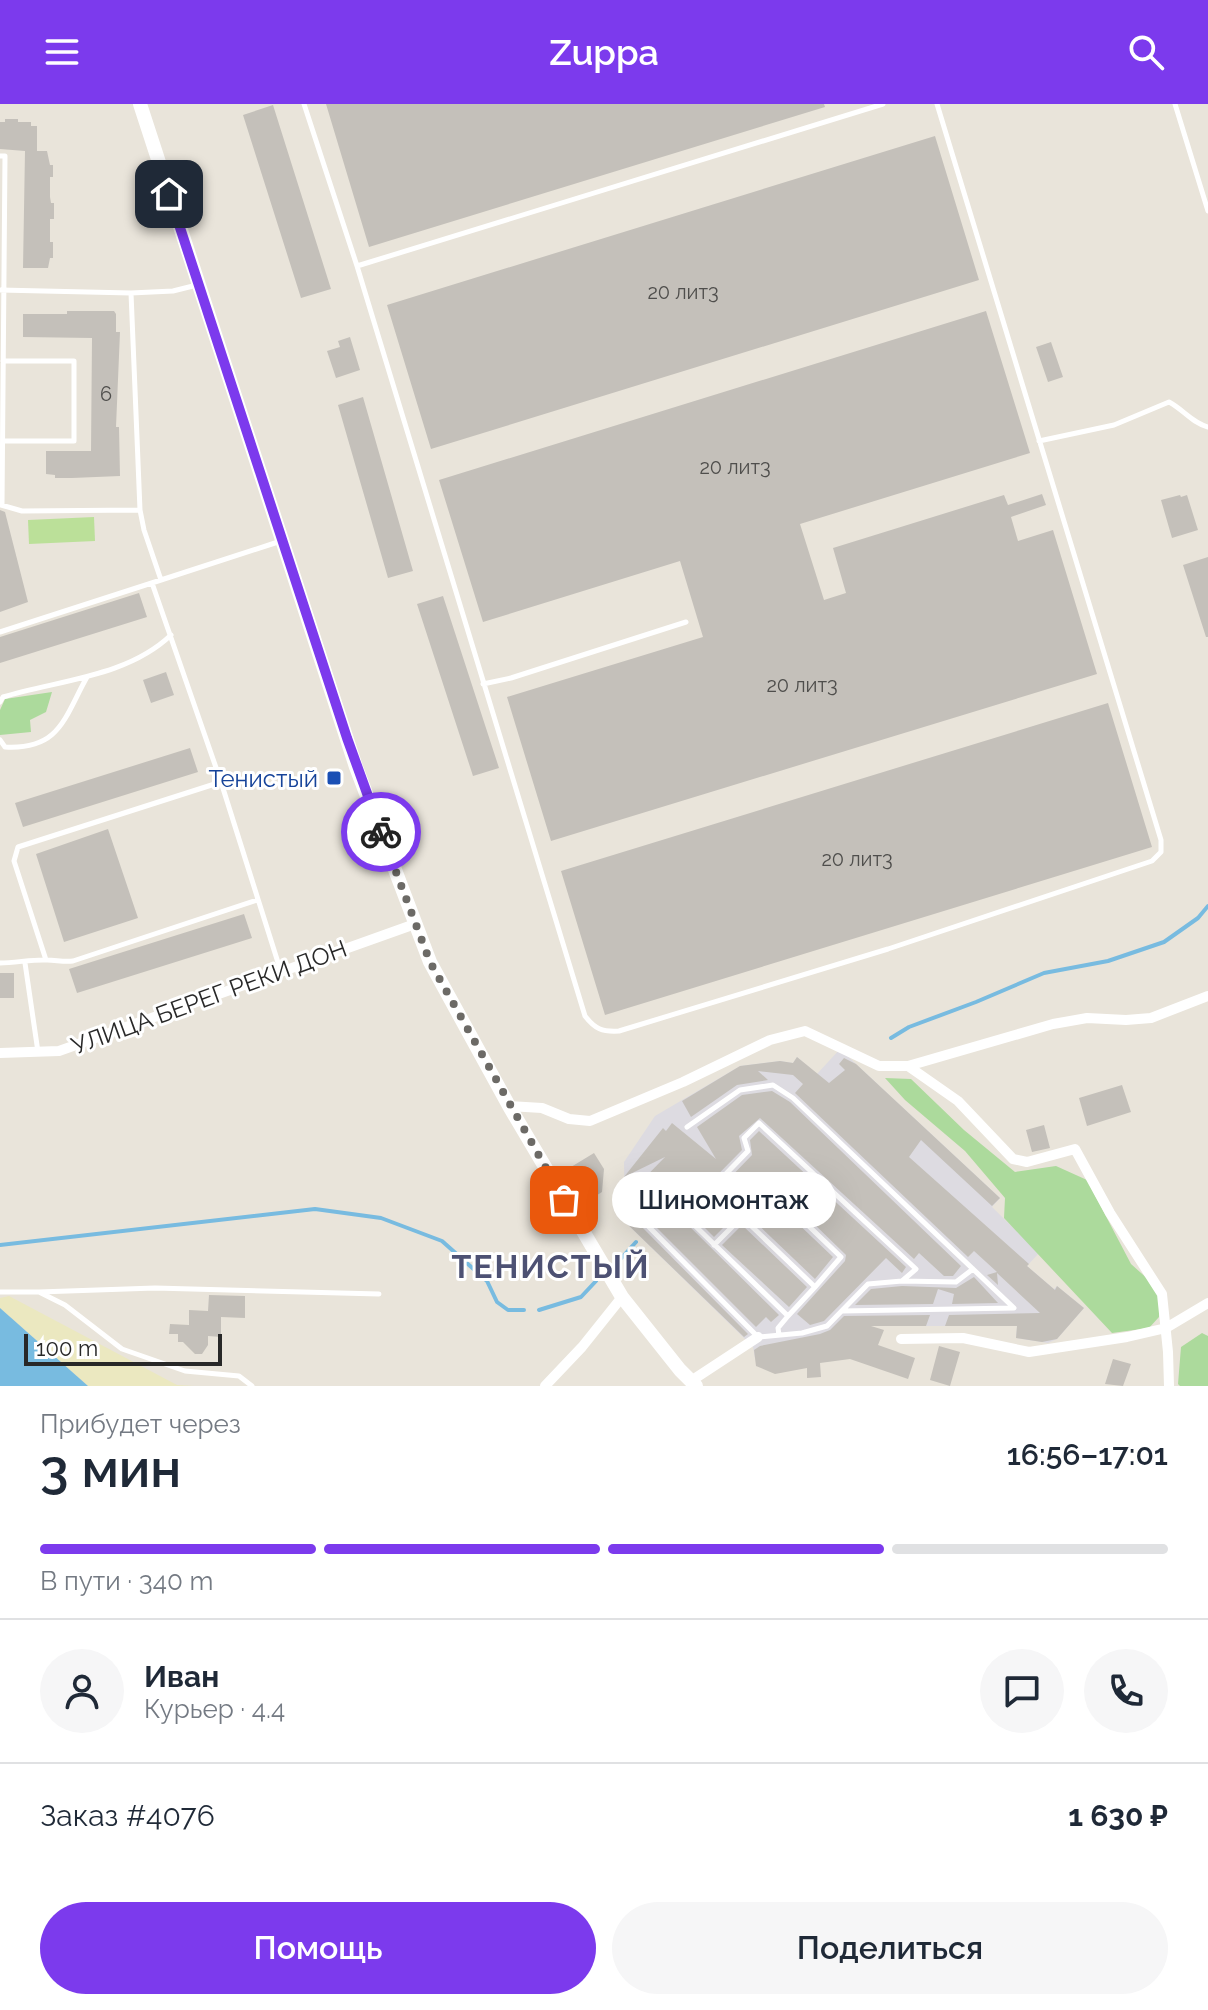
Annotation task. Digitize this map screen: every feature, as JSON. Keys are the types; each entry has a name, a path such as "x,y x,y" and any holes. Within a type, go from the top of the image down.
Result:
{"street":[{"path":"140,104 356,767 430,962 509,1106 622,1297 693,1384 758,1337"},
{"name":"УЛИЦА БЕРЕГ РЕКИ ДОН","path":"0,1053 59,1051 415,924"},
{"path":"509,1106 542,1108 569,1119 590,1121 683,1082 770,1040 805,1031 879,1066 908,1066 1053,1024 1087,1018 1151,1018 1208,996"},
{"path":"908,1066 958,1101 1013,1159 1027,1162 1075,1149 1110,1213 1162,1294 1169,1386"},
{"path":"545,1386 622,1297"},
{"path":"901,1339 963,1338 1029,1352 1166,1328 1208,1303"}],"lane":[{"path":"304,104 357,266 585,1016 603,1032 619,1031 888,949 1152,861 1161,852 1161,840 937,104"},
{"path":"357,266 883,104"},
{"path":"1175,104 1208,211"},
{"path":"0,156 5,156 1,505 22,511 140,510"},
{"path":"2,291 131,293 173,291 198,285"},
{"path":"131,293 140,510 161,580"},
{"path":"3,361 74,361 74,441 3,441"},
{"path":"1039,441 1114,425 1169,402 1192,422 1208,427"},
{"path":"0,632 282,541"},
{"path":"152,583 221,782 281,972"},
{"path":"483,684 511,678 686,622"},
{"path":"0,702 3,697 25,690 121,665 158,647 171,635"},
{"path":"0,740 5,747 29,748 58,732 87,676"},
{"path":"46,960 14,861 18,847 221,782"},
{"path":"0,963 73,961 257,900"},
{"path":"25,963 38,1052"},
{"path":"687,1127 740,1090 773,1085 793,1098 1014,1308 842,1311"},
{"path":"788,1316 685,1216 748,1151 744,1138 759,1123 916,1269 902,1281"},
{"path":"714,1245 770,1189 841,1257 778,1328 779,1335"},
{"path":"650,1208 641,1219 758,1337 802,1333 827,1326 868,1284 956,1282 973,1269"},
{"path":"742,1217 815,1287"},
{"path":"0,1292 171,1288 379,1294"},
{"path":"39,1292 65,1305 122,1349 185,1371 239,1376 252,1386"}],"shaded area":[{"path":"840,1049 1000,1198 992,1207 1039,1253 1027,1266 1054,1289 1057,1286 1084,1308 1057,1339 1048,1343 1016,1338 1017,1326 859,1326 755,1358 753,1347 625,1222 624,1162 655,1116 740,1066 780,1061 793,1063 797,1057 817,1074"}],"green space":[{"path":"94,517 95,541 29,544 28,520"},
{"path":"52,692 46,712 30,720 31,732 0,735 0,710 5,699"},
{"path":"885,1078 911,1079 964,1130 1015,1172 1056,1166 1087,1180 1131,1264 1160,1290 1159,1317 1149,1328 1112,1333 1004,1218 1005,1198 965,1151 905,1100"},
{"path":"1202,1333 1208,1336 1208,1386 1180,1386 1181,1347"}],"sand":[{"path":"9,1296 177,1385 194,1386 88,1386 0,1308 0,1298"}],"water":[{"path":"0,1308 88,1386 0,1386"}],"building":[{"path":"326,104 824,104 825,107 369,247"},
{"path":"273,105 331,289 301,298 243,115"},
{"path":"5,119 18,119 18,122 31,122 31,126 37,126 37,151 47,151 50,165 53,165 50,197 51,203 54,203 54,219 50,219 50,242 53,242 53,258 50,258 48,268 23,268 25,151 0,149 0,122 5,122"},
{"path":"935,136 979,280 431,449 387,305"},
{"path":"67,311 114,311 116,314 116,332 120,332 116,427 119,427 120,476 55,478 55,475 46,474 46,451 91,451 92,338 23,337 23,314 67,314"},
{"path":"986,311 1030,453 800,524 824,600 846,593 833,548 1004,495 1008,505 1042,494 1046,505 1011,517 1018,541 1053,530 1097,674 551,841 507,697 703,637 680,561 483,622 439,480"},
{"path":"350,337 360,370 336,378 327,351 340,347 338,341"},
{"path":"1051,342 1063,377 1048,382 1036,347"},
{"path":"363,397 413,571 388,578 338,405"},
{"path":"1187,495 1198,530 1172,538 1161,500"},
{"path":"0,510 5,512 28,602 0,612"},
{"path":"1208,557 1208,637 1206,637 1183,565"},
{"path":"139,593 147,617 0,663 0,637"},
{"path":"443,596 499,768 473,776 417,604"},
{"path":"166,672 174,695 151,703 143,680"},
{"path":"1108,703 1152,847 605,1015 561,871"},
{"path":"190,748 198,772 23,827 15,803"},
{"path":"108,829 138,918 64,942 36,854"},
{"path":"244,914 252,938 77,993 69,969"},
{"path":"0,973 14,973 14,998 0,998"},
{"path":"797,1057 829,1083 845,1070 839,1064 844,1058 856,1064 1000,1198 992,1206 921,1140 909,1157 1029,1264 1027,1266 1055,1290 1057,1286 1084,1308 1057,1339 1042,1342 1016,1338 1017,1326 945,1326 949,1315 1040,1313 997,1273 998,1285 987,1275 997,1272 974,1251 968,1257 795,1093 803,1084 793,1075 758,1071 768,1080 737,1085 691,1117 682,1101 740,1066 780,1061 793,1063"},
{"path":"1122,1085 1131,1112 1087,1126 1079,1098"},
{"path":"772,1091 790,1102 961,1266 953,1276 944,1276 919,1253 914,1259 760,1118 739,1136 742,1150 681,1212 680,1217 779,1315 771,1322 766,1317 756,1327 648,1219 655,1210 653,1203 646,1205 636,1216 637,1222 748,1334 744,1337 621,1218 628,1212 620,1203 665,1157 624,1177 663,1128 666,1131 672,1123 716,1159 697,1127 742,1095"},
{"path":"1044,1125 1050,1148 1032,1152 1026,1130"},
{"path":"759,1131 906,1267 902,1273 886,1258 824,1321 810,1325 797,1314 845,1261 846,1255 774,1185 766,1185 714,1237 693,1216 752,1155 750,1140"},
{"path":"594,1153 604,1169 602,1192 589,1200 571,1167"},
{"path":"770,1197 833,1257 815,1279 750,1217"},
{"path":"742,1225 807,1287 789,1307 722,1245"},
{"path":"974,1277 998,1303 952,1304 954,1294 938,1289 933,1304 855,1305 871,1289 902,1286 956,1288"},
{"path":"209,1295 245,1296 245,1318 221,1317 221,1337 208,1336 208,1345 202,1354 195,1354 183,1342 178,1342 178,1334 169,1334 170,1324 189,1325 189,1310 208,1311"},
{"path":"930,1315 926,1326 871,1326 884,1330 878,1345 915,1358 908,1379 850,1359 820,1363 821,1377 807,1378 807,1368 775,1374 756,1366 754,1350 760,1346 820,1334 830,1330 844,1316"},
{"path":"939,1346 960,1352 950,1386 930,1380"},
{"path":"1113,1359 1131,1364 1123,1386 1105,1384"}],"waterway":[{"path":"891,1038 909,1027 1044,973 1108,961 1164,942 1198,918 1208,906"},
{"path":"0,1245 315,1209 381,1218 442,1241 487,1281 497,1302 508,1310 524,1310"},
{"path":"616,1264 636,1242"},
{"path":"539,1310 581,1297 596,1281"}],"way so far":[{"path":"381,832 430,962 564,1200"}],"place":[{"name":"Тенистый","path":"334,778"},
{"name":"Шиномонтаж","path":"564,1200"}],"district":[{"name":"ТЕНИСТЫЙ","path":"551,1266"}],"route":[{"path":"169,194 356,767 381,832"}]}
